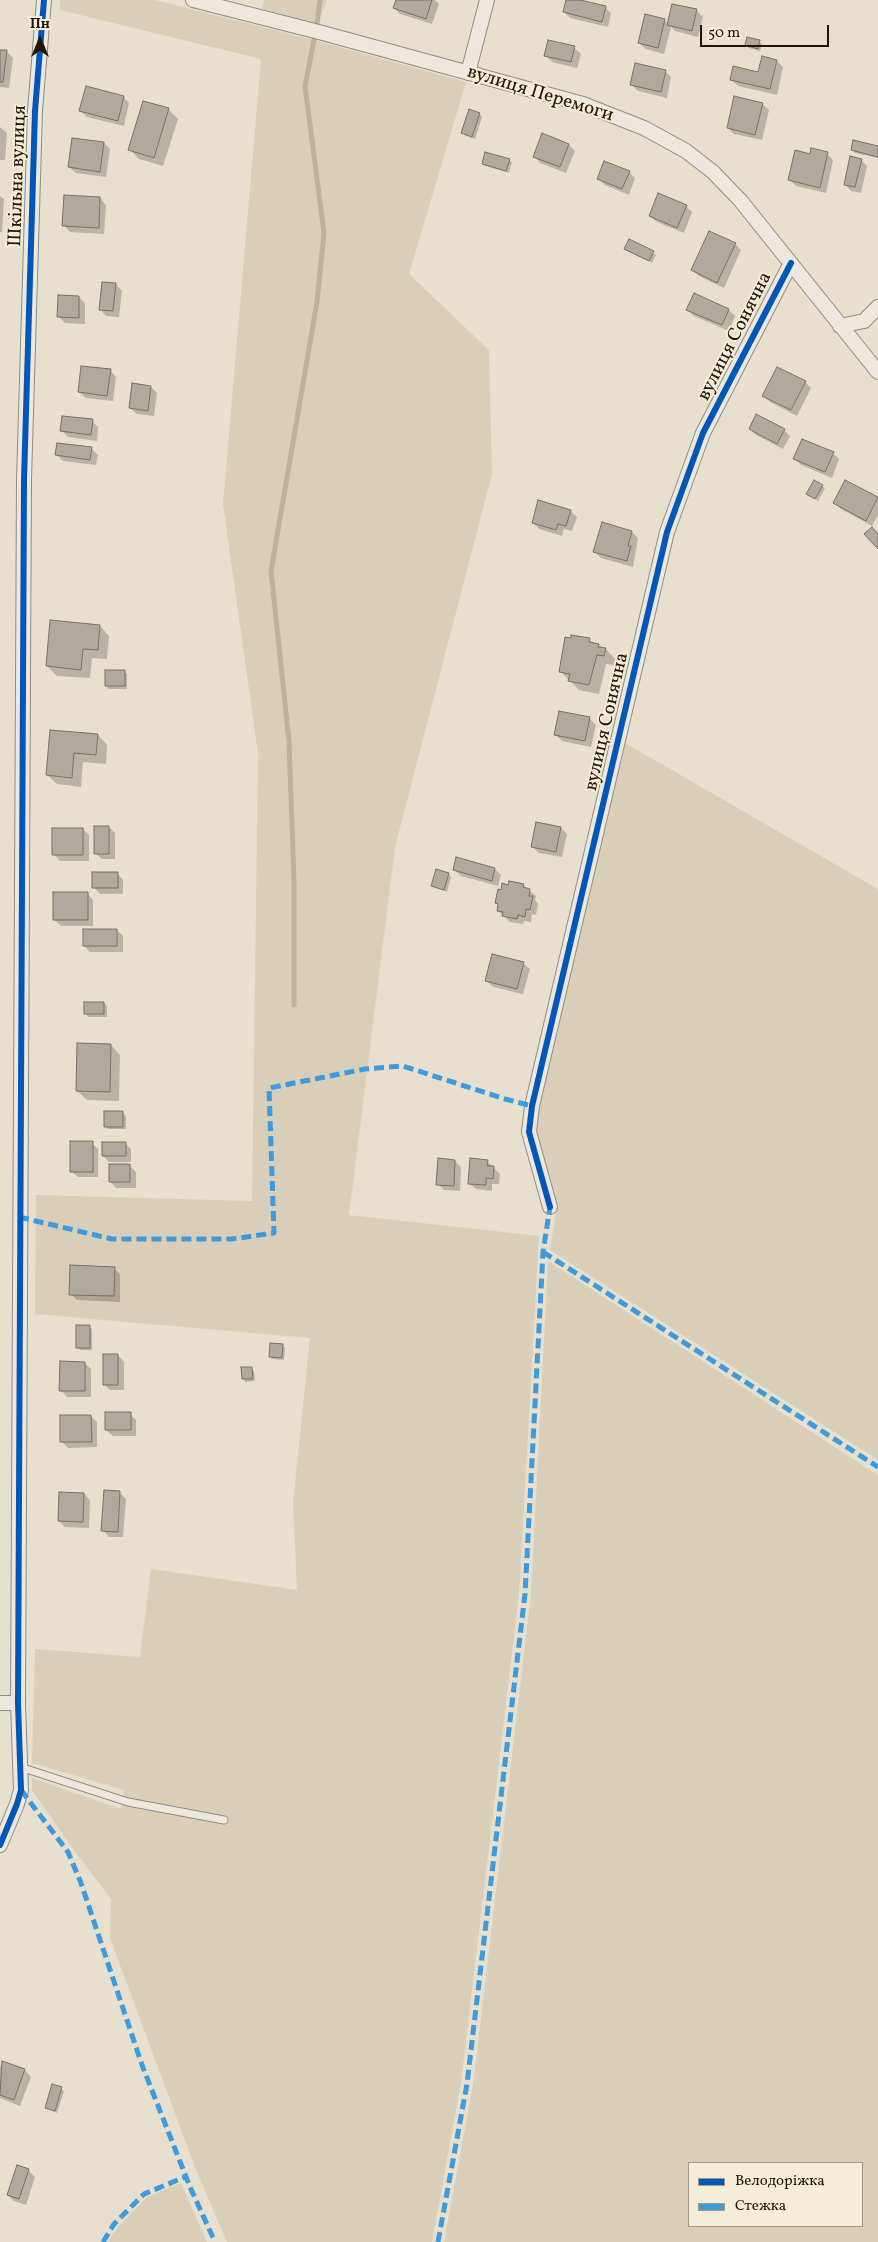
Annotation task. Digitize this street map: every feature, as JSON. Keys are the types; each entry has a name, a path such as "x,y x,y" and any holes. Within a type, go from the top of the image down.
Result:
{"street":[{"name":"Шкільна вулиця","path":"0,1845 17,1804 20,1790 18,1703 24,479 36,111 44,0"},
{"name":"вулиця Перемоги","path":"193,0 583,104 644,128 686,151 713,172 740,200 878,372"},
{"path":"468,73 487,0"},
{"name":"вулиця Сонячна","path":"550,1207 528,1132 532,1106 667,532 703,433 790,263"},
{"path":"840,326 864,321 878,308"},
{"path":"0,1703 18,1703"}],"lane":[{"path":"19,1766 128,1802 224,1820"}],"shaded area":[{"path":"60,0 155,0 314,40 466,82 409,274 489,350 492,474 395,847 349,1215 539,1236 519,1594 461,2083 432,2242 227,2242 196,2170 110,1938 111,1899 32,1790 32,1778 121,1809 124,1790 32,1763 35,1649 140,1657 151,1569 297,1590 293,1503 310,1338 35,1314 36,1195 252,1201 258,754 223,504 261,59 60,10"},
{"path":"264,0 327,0 317,24 262,9"},
{"path":"625,743 878,889 878,1460 550,1250 557,1205 536,1132 539,1107"},
{"path":"548,1261 878,1475 878,2242 444,2242 473,2085 531,1595"},
{"path":"181,2183 207,2242 108,2242 118,2227 147,2197"}],"building":[{"path":"396,0 432,0 426,19 393,8"},
{"path":"566,0 580,0 606,6 602,22 563,12"},
{"path":"672,4 697,9 692,31 667,25"},
{"path":"645,14 665,19 658,48 638,43"},
{"path":"747,37 760,40 758,49 745,45"},
{"path":"548,40 575,46 571,62 544,56"},
{"path":"0,50 7,50 3,82 0,82"},
{"path":"762,56 777,60 770,89 730,80 733,66 758,72"},
{"path":"635,63 666,70 661,92 630,85"},
{"path":"86,86 124,96 118,121 79,111"},
{"path":"734,96 763,103 755,135 727,128"},
{"path":"143,101 169,108 154,158 128,150"},
{"path":"469,109 480,113 472,137 461,133"},
{"path":"542,133 569,144 560,167 533,157"},
{"path":"72,138 104,142 100,172 68,167"},
{"path":"853,140 878,146 878,157 851,150"},
{"path":"811,148 828,152 820,188 788,180 795,150 810,154"},
{"path":"485,152 510,159 506,171 482,164"},
{"path":"850,156 862,159 855,187 844,185"},
{"path":"604,161 630,171 622,189 597,179"},
{"path":"658,193 687,205 677,228 649,216"},
{"path":"64,195 100,197 99,228 62,226"},
{"path":"709,231 736,243 717,283 691,270"},
{"path":"629,239 654,251 649,261 624,249"},
{"path":"102,282 116,283 113,311 99,310"},
{"path":"694,293 729,309 722,325 686,310"},
{"path":"58,295 79,296 79,318 57,317"},
{"path":"81,366 111,369 107,396 78,392"},
{"path":"777,367 806,381 791,410 762,396"},
{"path":"132,383 151,386 148,411 129,408"},
{"path":"756,414 785,429 777,444 749,429"},
{"path":"62,416 93,419 91,435 60,431"},
{"path":"802,439 834,452 825,472 793,459"},
{"path":"57,443 92,447 90,460 55,455"},
{"path":"814,480 823,485 815,499 806,494"},
{"path":"845,480 878,497 866,521 833,503"},
{"path":"538,500 571,510 566,526 558,524 556,530 532,523"},
{"path":"602,522 632,531 627,561 593,552"},
{"path":"872,527 878,534 878,549 864,534"},
{"path":"50,620 100,625 98,650 83,649 81,670 46,666"},
{"path":"571,635 590,638 589,642 599,644 598,647 606,648 604,656 597,655 589,685 568,681 570,674 559,672 565,637 571,638"},
{"path":"105,670 125,670 125,686 105,686"},
{"path":"559,711 590,717 585,741 554,735"},
{"path":"50,730 98,734 96,755 74,753 72,778 46,775"},
{"path":"536,822 561,827 556,852 531,847"},
{"path":"94,826 109,826 109,854 94,854"},
{"path":"52,828 83,828 83,855 52,855"},
{"path":"456,857 495,868 492,881 453,870"},
{"path":"436,869 449,873 444,890 431,886"},
{"path":"92,872 118,872 118,888 92,888"},
{"path":"509,881 524,884 523,887 530,889 529,896 533,896 530,910 526,909 525,917 518,915 517,919 502,916 503,912 497,911 498,904 495,903 498,889 501,890 502,883 508,885"},
{"path":"53,892 88,892 88,920 53,920"},
{"path":"83,929 117,929 117,946 83,946"},
{"path":"492,954 524,962 517,989 485,981"},
{"path":"84,1002 104,1002 104,1014 84,1014"},
{"path":"77,1043 111,1044 110,1092 76,1091"},
{"path":"104,1111 123,1111 123,1127 104,1127"},
{"path":"70,1141 93,1141 93,1172 70,1172"},
{"path":"102,1142 126,1142 126,1156 102,1156"},
{"path":"438,1158 455,1160 454,1186 436,1185"},
{"path":"470,1158 488,1160 487,1166 494,1166 493,1179 486,1178 486,1185 468,1184"},
{"path":"109,1164 130,1164 130,1182 109,1182"},
{"path":"70,1265 115,1267 114,1296 69,1295"},
{"path":"76,1325 90,1325 90,1348 76,1348"},
{"path":"270,1343 283,1344 282,1358 269,1357"},
{"path":"103,1354 118,1354 118,1385 103,1385"},
{"path":"60,1361 85,1362 85,1391 59,1391"},
{"path":"241,1367 252,1367 253,1379 242,1379"},
{"path":"105,1412 131,1412 131,1430 105,1430"},
{"path":"60,1415 91,1415 92,1442 60,1442"},
{"path":"104,1490 120,1491 118,1532 101,1531"},
{"path":"59,1492 84,1493 83,1522 58,1521"},
{"path":"2,2061 25,2069 14,2100 0,2095"},
{"path":"52,2084 62,2087 55,2111 45,2108"},
{"path":"17,2165 29,2169 19,2199 7,2195"}],"waterway":[{"path":"317,24 320,0"},
{"path":"294,1005 294,881 289,741 271,571 317,302 324,233 305,86 314,40"}],"marked path":[{"path":"19,1217 112,1239 232,1239 274,1233 269,1088 365,1069 403,1066 532,1106"},
{"path":"438,2242 467,2084 525,1594 543,1252 550,1207"},
{"path":"543,1252 878,1467"},
{"path":"21,1790 68,1852 81,1883 142,2065 190,2187 215,2242"},
{"path":"103,2242 114,2224 144,2194 185,2177"}],"cycle path":[{"path":"0,1845 21,1790 18,1703 24,479 35,111 44,0"},
{"path":"550,1207 529,1132 532,1106 667,532 703,433 791,263"}]}
